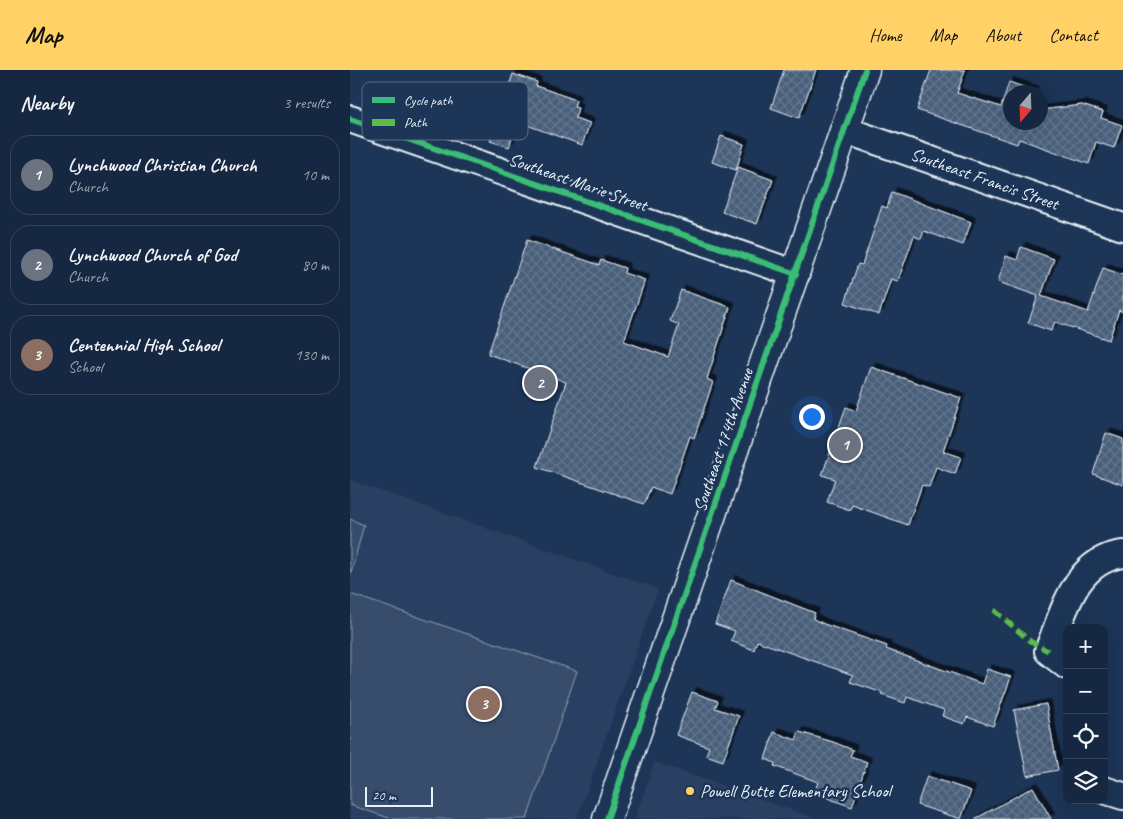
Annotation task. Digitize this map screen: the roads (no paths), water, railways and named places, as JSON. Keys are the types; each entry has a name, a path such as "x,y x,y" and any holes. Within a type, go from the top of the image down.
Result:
{"street":[{"name":"Southeast 174th Avenue","path":"607,819 865,70"},
{"name":"Southeast Marie Street","path":"350,119 362,123"},
{"name":"Southeast Francis Street","path":"844,130 1123,227"},
{"name":"Southeast Marie Street","path":"410,140 796,274"},
{"path":"1063,663 1048,651 1073,590 1087,569 1108,556 1123,554"},
{"path":"1108,791 1123,796"}],"place":[{"name":"Lynchwood Church of God","path":"540,383"},
{"name":"Lynchwood Christian Church","path":"845,445"},
{"name":"Centennial High School","path":"484,704"},
{"name":"Powell Butte Elementary School","path":"690,791"}]}
